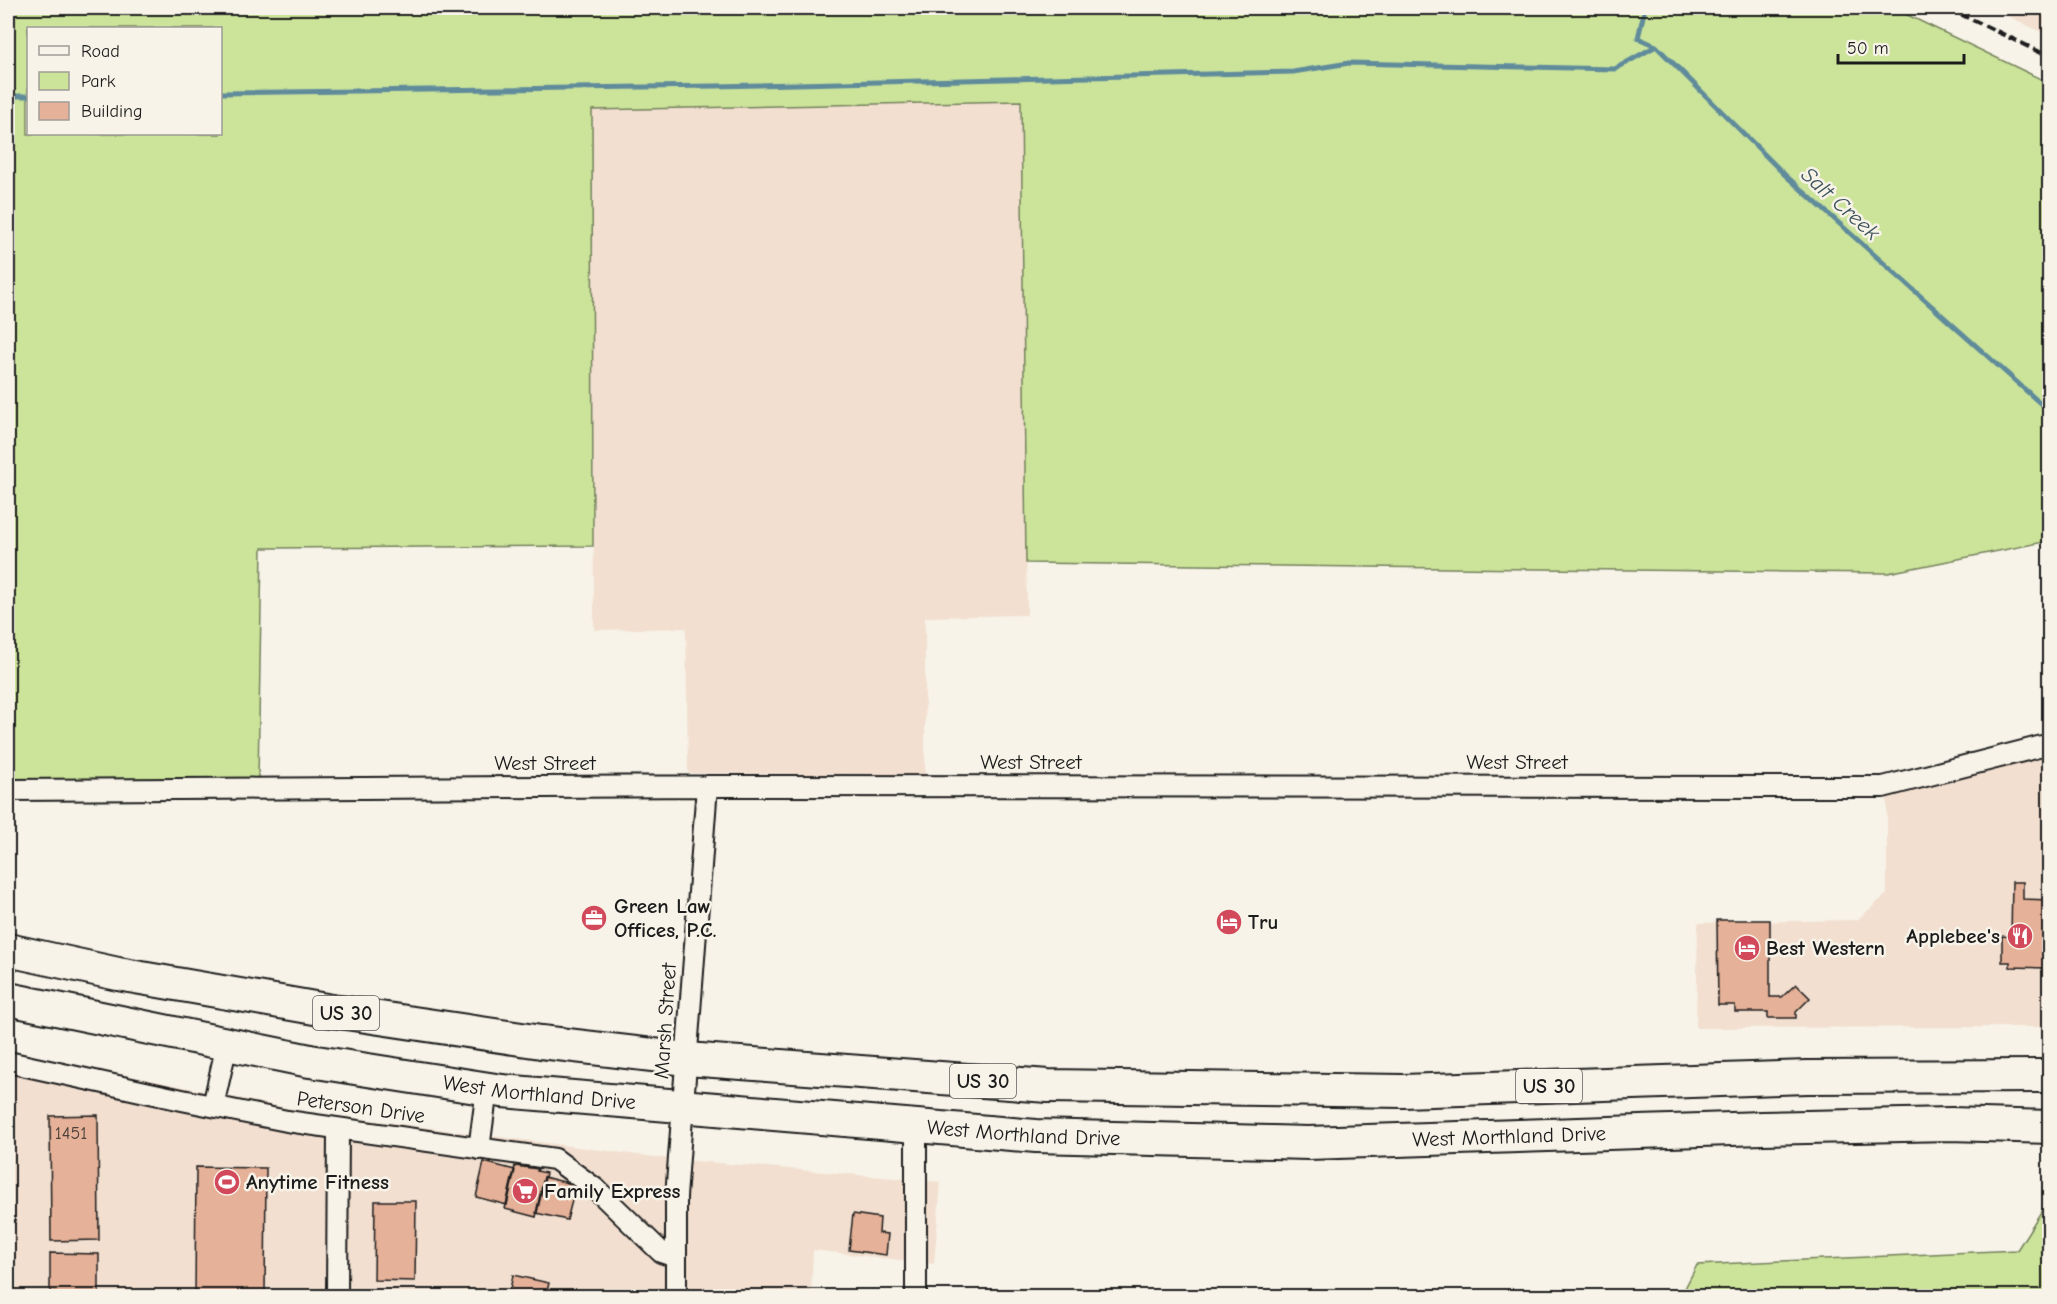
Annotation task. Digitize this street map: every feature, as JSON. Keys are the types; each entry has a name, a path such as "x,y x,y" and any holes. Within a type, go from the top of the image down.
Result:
{"highway":[{"name":"US 30","path":"8,950 118,974 326,1010 541,1042 687,1059 1048,1086 1403,1091 1807,1077 2049,1076"},
{"name":"West Morthland Drive","path":"8,999 310,1061 487,1089 1036,1136 1308,1143 1762,1128 1951,1124 2049,1127"}],"street":[{"name":"West Street","path":"8,790 707,786 1883,787 2049,744"},
{"name":"Marsh Street","path":"676,1296 676,1197 707,786"},
{"path":"213,1106 227,1044"},
{"name":"Peterson Drive","path":"8,1062 213,1106 338,1129 555,1158 597,1190 661,1252 676,1257"},
{"path":"479,1149 487,1089"},
{"path":"916,1127 916,1296"},
{"path":"337,1296 338,1129"}],"shaded area":[{"path":"2002,8 2049,8 2049,36 2002,13"},
{"path":"1021,101 1027,615 925,617 925,775 688,773 686,628 594,630 592,110"},
{"path":"2049,752 2049,1027 1696,1028 1698,923 1857,920 1887,894 1887,797"},
{"path":"8,1051 301,1111 661,1158 941,1182 934,1264 813,1250 811,1296 8,1296"}],"green space":[{"path":"8,8 1893,8 2049,83 2049,541 1888,573 1026,563 1021,101 592,110 593,546 262,548 258,779 8,779"},
{"path":"2049,1199 2049,1296 1681,1296 1697,1265 2017,1250"}],"building":[{"path":"2012,882 2023,882 2023,899 2048,900 2049,968 2010,967 2010,962 2002,962 2002,936 2011,937"},
{"path":"1717,920 1770,920 1770,997 1782,997 1796,984 1810,998 1796,1012 1796,1018 1768,1018 1768,1012 1735,1012 1735,1005 1718,1005"},
{"path":"98,1115 99,1240 51,1241 50,1116"},
{"path":"484,1162 515,1170 507,1205 476,1197"},
{"path":"515,1166 538,1169 537,1171 546,1173 536,1217 505,1209"},
{"path":"196,1167 266,1168 265,1296 195,1296"},
{"path":"544,1177 576,1185 567,1220 536,1213"},
{"path":"375,1201 416,1201 415,1281 374,1280"},
{"path":"853,1214 880,1218 879,1233 888,1234 886,1255 849,1250"},
{"path":"50,1253 99,1254 99,1296 50,1296"},
{"path":"513,1275 549,1283 546,1296 509,1294"}],"waterway":[{"name":"Salt Creek","path":"1645,8 1638,38 1656,46 1785,175 2050,412"},
{"path":"222,93 715,86 1293,72 1349,63 1615,69 1656,46"},
{"path":"8,96 27,96"}],"railway":[{"path":"1948,8 2050,57"}],"place":[{"name":"Green Law Offices, P.C.","path":"594,918"},
{"name":"Tru","path":"1229,922"},
{"name":"Applebee's","path":"2020,936"},
{"name":"Best Western","path":"1747,948"},
{"name":"Anytime Fitness","path":"227,1182"},
{"name":"Family Express","path":"525,1191"}]}
